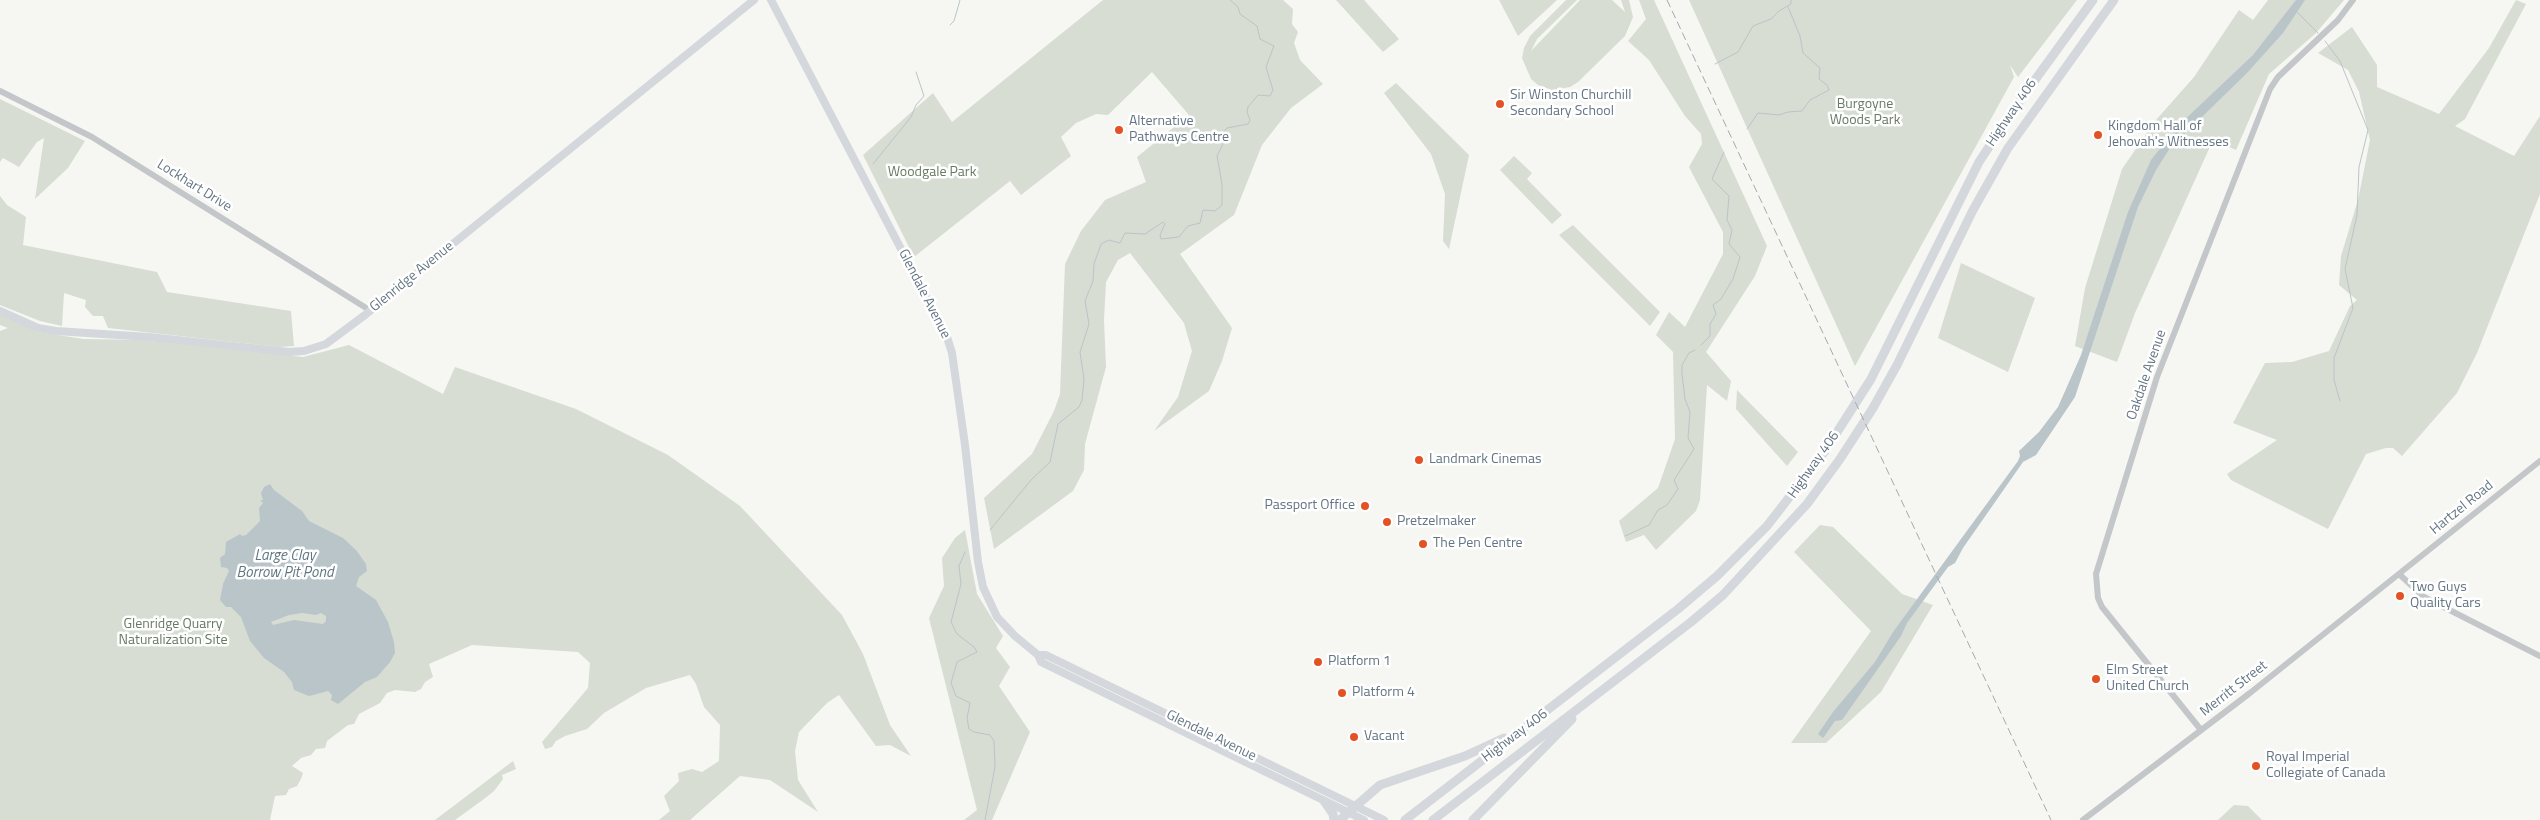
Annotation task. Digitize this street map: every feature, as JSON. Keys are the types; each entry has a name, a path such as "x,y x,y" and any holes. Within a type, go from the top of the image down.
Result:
{"highway":[{"name":"Highway 406","path":"1406,819 1660,624 1717,576 1767,526 1825,451 1871,379 1979,162 2016,106 2094,0"},
{"name":"Highway 406","path":"1433,820 1671,638 1723,595 1765,552 1807,504 1840,459 1897,365 1973,210 2008,148 2114,0"},
{"path":"1340,820 1380,785 1398,777 1440,766 1496,743 1573,692"},
{"path":"1474,820 1587,703"},
{"path":"1324,801 1333,814 1334,820"}],"main road":[{"name":"Glenridge Avenue","path":"0,311 45,330 149,337 290,352 304,351 326,344 371,310 754,0"},
{"name":"Glendale Avenue","path":"770,0 947,337 953,362 978,562 983,587 997,617 1015,636 1038,655 1041,662 1060,672 1324,801 1384,820"},
{"name":"Glendale Avenue","path":"1038,655 1046,655 1196,729 1352,809 1364,820"},
{"path":"1190,736 1196,729"}],"street":[{"name":"Oakdale Avenue","path":"2201,730 2102,607 2098,598 2096,574 2157,378 2270,88 2278,77 2338,20 2353,0"},
{"name":"Lockhart Drive","path":"0,91 92,137 371,310"},
{"name":"Hartzel Road","path":"2399,574 2540,461"},
{"name":"Merritt Street","path":"2083,820 2399,574"},
{"path":"2399,574 2424,597 2540,656"}],"green space":[{"name":"Woodgale Park","path":"1103,0 1283,0 1293,9 1292,24 1298,32 1294,43 1300,60 1323,84 1291,108 1262,145 1234,215 1180,254 1232,328 1222,361 1209,391 1154,431 1178,397 1192,351 1184,323 1130,253 1118,260 1106,282 1104,320 1106,367 1085,444 1084,470 1073,491 994,549 984,498 1032,454 1054,411 1060,394 1065,264 1081,231 1105,200 1146,182 1137,157 1189,115 1152,72 1108,115 1096,114 1076,123 1061,137 1071,156 1021,195 1010,181 914,257 863,155 933,93 952,122"},
{"path":"1336,0 1364,0 1399,39 1383,52"},
{"path":"1499,0 1557,0 1518,36"},
{"path":"1566,0 1577,0 1537,39 1531,51 1580,0 1612,0 1625,12 1621,0 1629,0 1633,17 1625,36 1578,82 1570,87 1552,90 1538,85 1531,79 1522,58 1524,48 1530,36"},
{"path":"1639,0 1654,0 1767,246 1755,276 1706,352 1731,381 1727,401 1707,385 1700,500 1696,511 1656,550 1644,535 1626,542 1619,521 1658,488 1675,439 1673,352 1656,335 1669,312 1685,327 1723,254 1723,232 1689,167 1702,144 1701,134 1685,116 1649,60 1628,41 1646,19"},
{"name":"Burgoyne Woods Park","path":"1689,0 2077,0 2018,77 2010,65 2014,77 1855,366"},
{"path":"2268,0 2344,0 2316,33 2269,74 2236,150 2213,140 2135,313 2117,362 2075,346 2085,288 2122,169 2156,120 2194,77 2239,10 2253,20"},
{"path":"2516,0 2526,4 2465,119 2455,126 2514,156 2540,116 2540,194 2477,353 2457,393 2402,456 2393,448 2386,448 2366,454 2328,529 2231,480 2227,474 2277,440 2233,423 2265,363 2292,362 2329,351 2350,306 2357,300 2339,285 2341,256 2358,200 2370,140 2359,92 2348,70 2318,53 2352,27 2377,65 2377,87 2439,114 2489,48"},
{"path":"1396,83 1469,155 1449,249 1443,241 1445,194 1431,154 1384,93"},
{"path":"0,99 85,141 68,168 35,199 44,138 37,142 19,167 3,158 0,162"},
{"path":"1514,156 1532,173 1527,179 1562,215 1552,224 1500,170"},
{"path":"0,196 7,205 26,217 23,245 157,272 167,292 291,311 294,346 279,347 108,328 103,316 93,316 85,307 86,300 64,293 62,326 40,321 0,305"},
{"path":"1573,225 1660,312 1650,326 1559,235"},
{"path":"1961,263 2035,298 2008,372 1938,338"},
{"name":"Glenridge Quarry Naturalization Site","path":"0,314 38,332 84,339 141,340 303,357 349,345 443,394 455,367 576,409 668,455 740,506 842,615 863,654 890,725 911,756 890,745 876,746 839,695 827,703 799,732 795,751 798,780 818,812 770,780 740,776 690,820 659,820 670,811 664,796 679,781 678,773 692,769 702,772 719,761 720,725 704,707 696,684 690,675 646,688 604,713 587,729 565,736 556,741 552,747 545,749 542,742 588,688 590,663 578,652 472,645 429,664 433,677 425,682 421,689 415,692 395,690 387,693 380,703 359,714 354,724 348,725 327,741 325,748 316,749 311,755 301,758 292,766 303,773 301,779 297,786 289,789 286,795 275,796 270,820 0,820 0,331 8,328 0,325"},
{"path":"1737,390 1798,452 1787,466 1736,409"},
{"path":"1820,525 1833,527 1902,594 1933,605 1881,692 1826,743 1791,743 1871,631 1794,552"},
{"path":"965,530 977,594 1003,636 996,648 1010,667 999,686 1030,732 992,820 964,820 977,810 929,618 944,586 942,558 955,538"},
{"path":"513,761 516,769 502,775 503,779 494,791 484,799 455,820 435,820"},
{"path":"2234,805 2248,806 2262,820 2218,820"}],"water":[{"path":"2296,0 2305,0 2283,33 2246,74 2170,148 2156,170 2138,207 2075,397 2036,455 2023,462 1963,548 1955,563 1948,567 1907,623 1901,636 1842,720 1835,721 1823,738 1818,734 1833,712 1875,662 1893,632 2018,461 2019,451 2039,432 2058,407 2081,355 2128,212 2151,160 2178,126 2253,55"},
{"name":"Large Clay Borrow Pit Pond","path":"270,484 274,490 302,511 309,521 343,538 356,550 366,564 367,571 359,577 356,586 376,600 388,622 395,653 390,662 377,677 365,682 338,704 331,700 332,695 328,691 309,696 294,690 292,682 284,672 264,658 250,641 241,617 231,607 226,607 220,600 223,584 229,571 227,568 221,567 220,558 225,554 226,542 240,534 242,536 246,535 260,521 259,508 263,503 260,500 263,500 261,493 264,487","holes":["302,613 316,615 321,613 326,616 326,621 323,624 294,620 273,625 271,622 289,615"]}],"waterway":[{"path":"950,25 954,21 960,0"},
{"path":"990,530 1031,480 1050,462 1058,424 1079,407 1082,400 1084,379 1080,352 1089,324 1085,301 1093,281 1094,264 1101,244 1109,240 1120,243 1125,233 1145,234 1163,222 1165,224 1160,235 1161,239 1179,237 1188,226 1200,223 1203,210 1215,211 1222,205 1222,184 1217,156 1224,142 1222,134 1227,128 1248,124 1250,120 1247,112 1248,107 1258,95 1270,96 1273,90 1266,67 1274,46 1260,39 1257,26 1240,14 1238,7 1230,0"},
{"path":"1715,64 1738,52 1753,26 1771,19 1779,11 1791,4 1791,0"},
{"path":"1747,129 1758,113 1779,115 1802,111 1810,100 1829,90 1827,85 1819,79 1820,68 1803,53 1800,36 1788,7"},
{"path":"2297,12 2318,33"},
{"path":"2325,41 2340,61 2368,130 2359,167 2357,215 2345,269 2353,308 2334,358 2334,380 2340,401"},
{"path":"873,164 911,117 916,105 924,96 916,72"},
{"path":"1701,345 1710,336 1710,324 1716,314 1713,305 1721,299 1733,279 1740,257 1729,244 1732,230 1727,220 1729,196 1712,179 1724,152"},
{"path":"1625,536 1649,525 1658,510 1667,505 1678,489 1674,480 1694,449 1688,438 1690,412 1685,399 1682,365 1689,353 1695,350"},
{"path":"965,552 959,566 961,584 951,622 957,634 974,647 977,652 957,662 951,683 956,696 970,703 967,718 969,729 974,732 990,735 994,741 995,767 985,820"}],"railway":[{"path":"1667,0 2051,820"}],"place":[{"name":"Sir Winston Churchill Secondary School","path":"1500,104"},
{"name":"Alternative Pathways Centre","path":"1119,130"},
{"name":"Kingdom Hall of Jehovah's Witnesses","path":"2098,135"},
{"name":"Landmark Cinemas","path":"1419,460"},
{"name":"Passport Office","path":"1365,506"},
{"name":"Pretzelmaker","path":"1387,522"},
{"name":"The Pen Centre","path":"1423,544"},
{"name":"Two Guys Quality Cars","path":"2400,596"},
{"name":"Platform 1","path":"1318,662"},
{"name":"Elm Street United Church","path":"2096,679"},
{"name":"Platform 4","path":"1342,693"},
{"name":"Vacant","path":"1354,737"},
{"name":"Royal Imperial Collegiate of Canada","path":"2256,766"}]}
